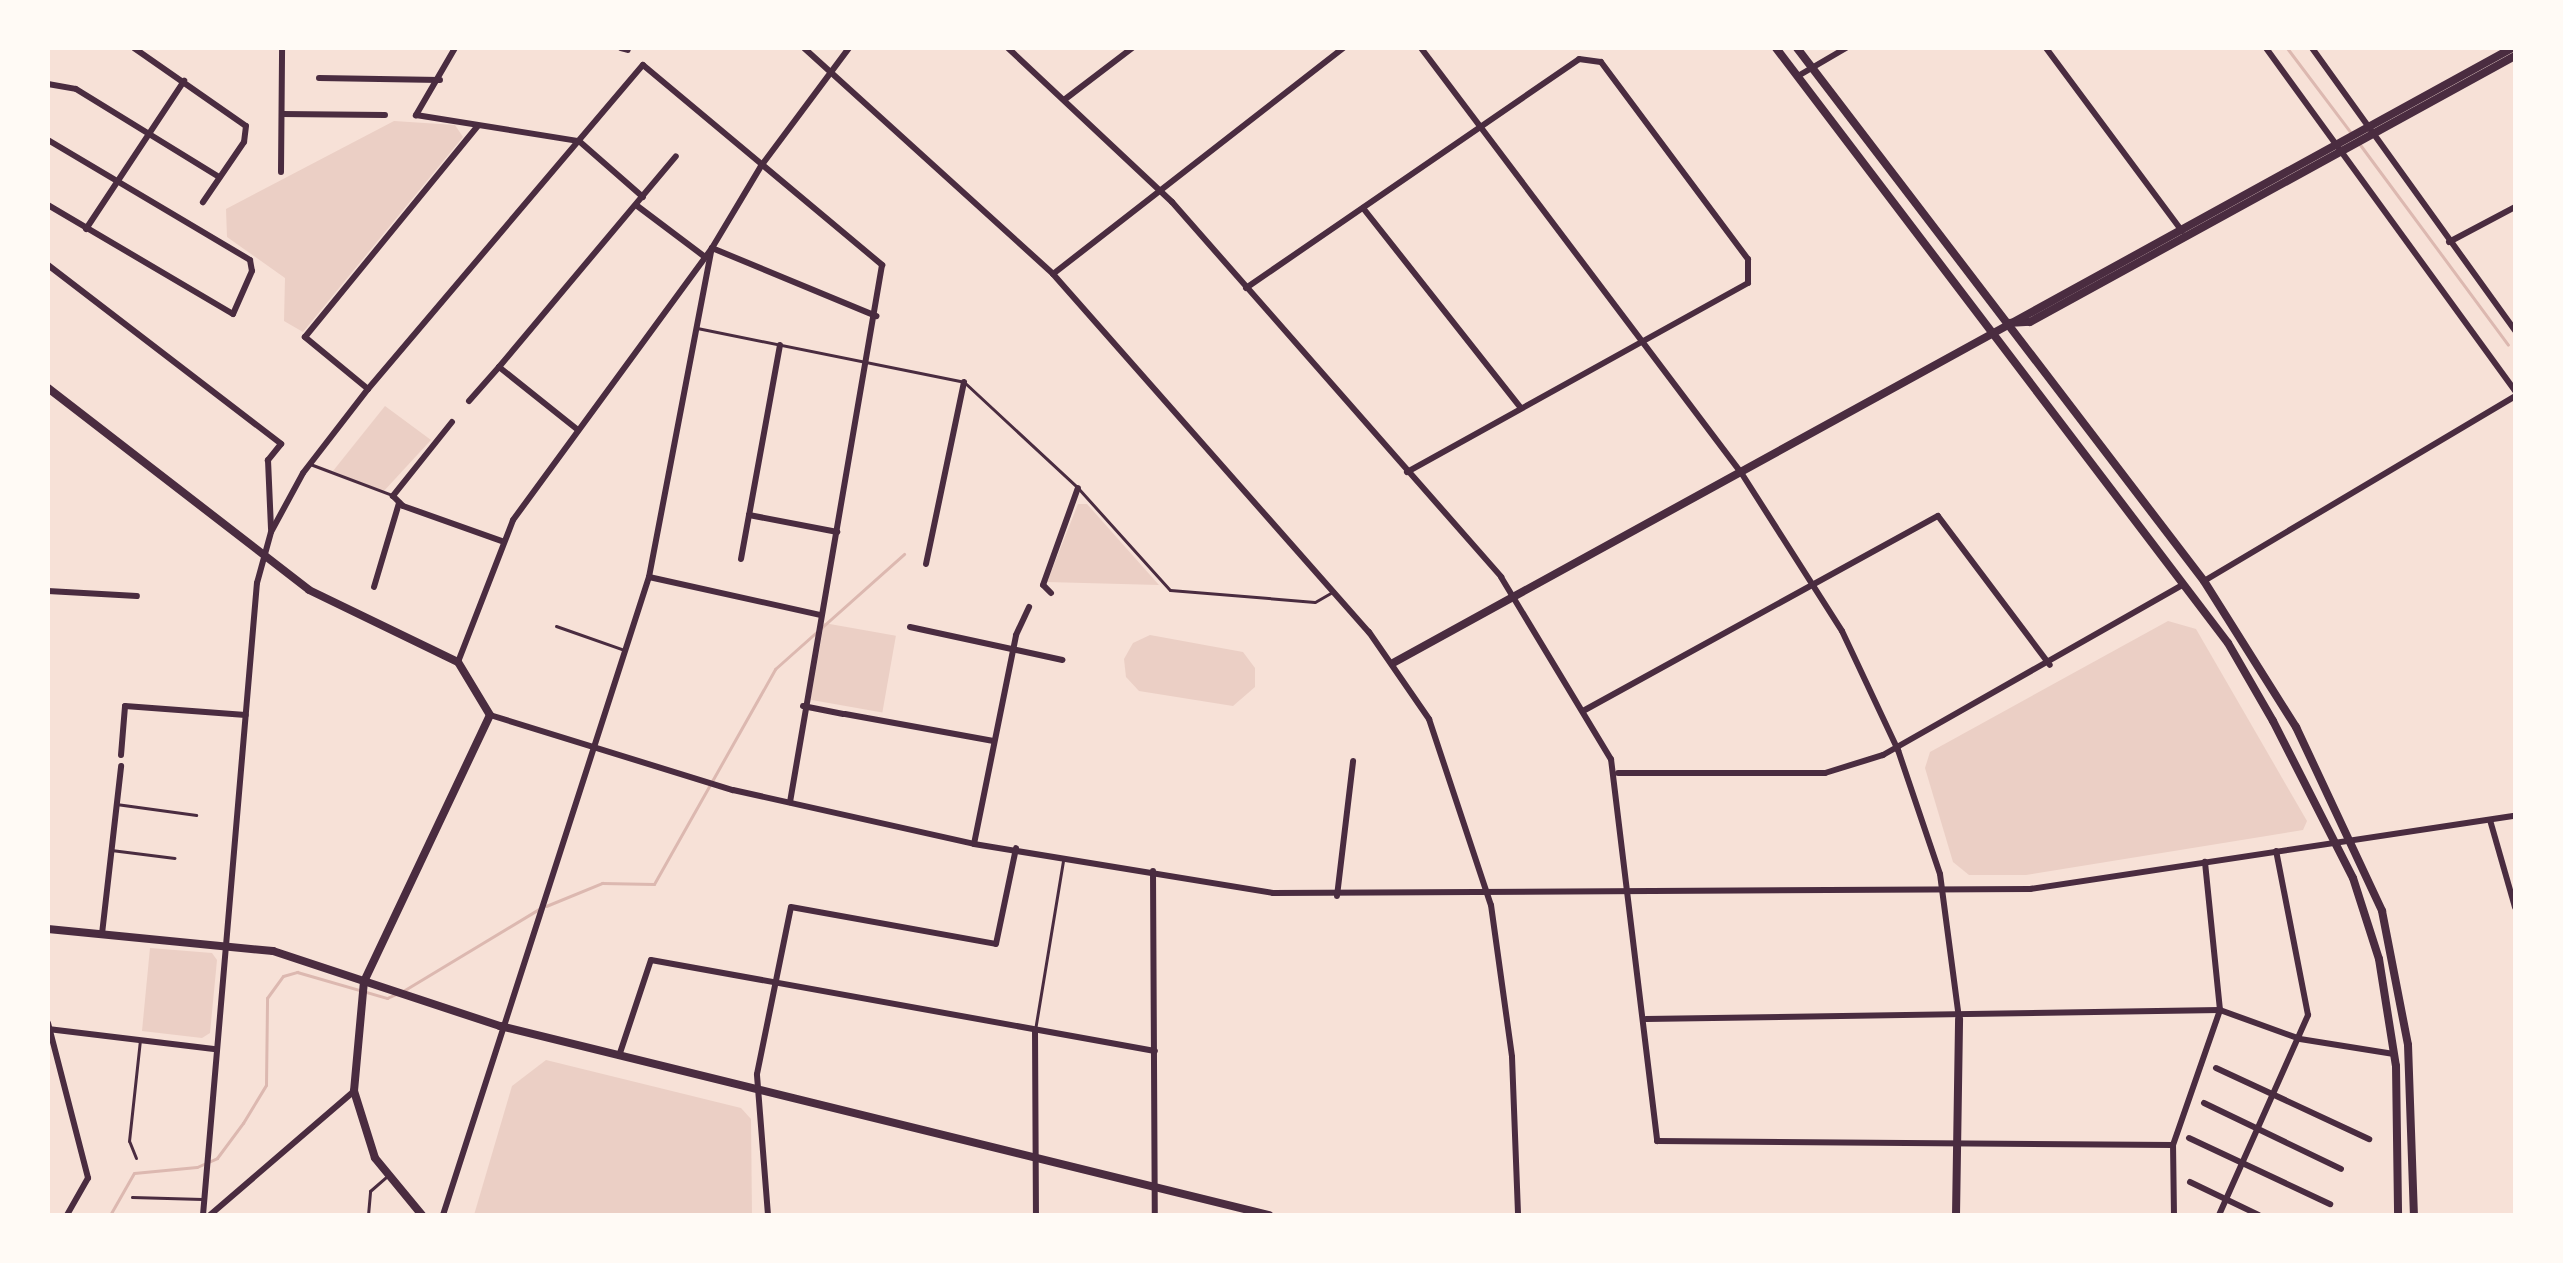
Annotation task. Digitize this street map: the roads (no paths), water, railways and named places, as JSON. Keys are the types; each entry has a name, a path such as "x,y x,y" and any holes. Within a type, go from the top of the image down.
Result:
{"street":[{"path":"134,48 246,126 244,142 203,202"},
{"path":"281,172 282,48"},
{"path":"455,48 440,80 416,115 579,141 643,197"},
{"path":"804,48 831,68 1053,274 1334,591 1393,663 1429,719 1486,888 1512,1057 1518,1215"},
{"path":"458,662 502,541 578,430 712,248 761,166 831,68 849,48"},
{"path":"1008,48 1160,190 1514,595 1583,711 1618,773 1657,1141 2173,1145"},
{"path":"1064,100 1132,48"},
{"path":"1053,274 1343,48"},
{"path":"1421,48 1483,126 1742,474 1813,583 1898,750 1943,890 1959,1019 1956,1215"},
{"path":"1776,48 1993,332 2246,672 2336,842 2375,944 2394,1054 2398,1215"},
{"path":"1797,48 2204,581 2277,692 2353,839 2382,911 2403,1003 2414,1215"},
{"path":"1798,76 1846,48"},
{"path":"2046,48 2184,236"},
{"path":"2204,581 2515,394 2266,48"},
{"path":"2312,48 2515,331"},
{"path":"1393,663 1742,474 2179,226 2338,145 2512,48"},
{"path":"2371,127 2515,56"},
{"path":"1246,288 1579,59 1594,57 1748,259 1748,283 1407,472"},
{"path":"203,1215 214,1049 246,715 264,557 271,532 310,464 368,389 643,65 882,265 876,316 803,706 790,802"},
{"path":"319,78 440,80"},
{"path":"86,229 184,81"},
{"path":"48,84 76,89 219,177"},
{"path":"282,114 385,115"},
{"path":"368,389 305,337 478,126"},
{"path":"48,140 250,260 233,314 48,205"},
{"path":"2007,322 2030,322 2338,145"},
{"path":"469,401 676,156"},
{"path":"636,205 705,257"},
{"path":"2449,242 2515,207"},
{"path":"1363,208 1520,407"},
{"path":"712,248 876,316"},
{"path":"443,1215 500,1026 596,747 649,577 712,248"},
{"path":"48,265 281,444 268,460 271,532"},
{"path":"741,559 780,345"},
{"path":"499,367 578,430"},
{"path":"926,564 964,382"},
{"path":"48,388 309,590 458,662 490,715 790,802 974,844 1337,896 1486,888 2030,889 2515,816"},
{"path":"452,422 393,496 399,503 502,541"},
{"path":"1051,593 1043,585 1078,488"},
{"path":"374,587 399,503"},
{"path":"749,515 837,532"},
{"path":"1583,711 1938,516 2050,665"},
{"path":"649,577 820,615"},
{"path":"1618,773 1825,773 1898,750 2050,665 2181,586"},
{"path":"48,591 137,596"},
{"path":"974,844 1013,651 1029,607"},
{"path":"910,627 1062,660"},
{"path":"121,755 125,706 246,715"},
{"path":"803,706 994,741"},
{"path":"422,1215 387,1176 367,1139 354,1091 364,981 490,715"},
{"path":"1337,896 1353,761"},
{"path":"102,934 121,766"},
{"path":"2490,820 2515,907"},
{"path":"768,1215 762,1091 757,1074 791,907 996,944 1016,848"},
{"path":"2219,1215 2300,1039 2308,1015 2276,851"},
{"path":"2174,1215 2173,1145 2220,1010 2205,862"},
{"path":"1153,871 1155,1215"},
{"path":"48,929 273,951 500,1026 1269,1215"},
{"path":"619,1056 651,960 775,986 1155,1051"},
{"path":"1646,1019 1959,1019 2220,1010 2300,1039 2394,1054"},
{"path":"67,1215 88,1178 48,1026 214,1049"},
{"path":"1035,1030 1036,1215"},
{"path":"2216,1068 2369,1139"},
{"path":"210,1215 354,1091"},
{"path":"2204,1103 2341,1169"},
{"path":"2189,1138 2330,1204"},
{"path":"2190,1182 2259,1215"}],"lane":[{"path":"697,328 964,382 1078,488 1170,590 1315,602 1334,591"},
{"path":"310,464 393,496"},
{"path":"556,626 626,651"},
{"path":"116,804 196,815"},
{"path":"111,850 175,858"},
{"path":"1035,1030 1063,856"},
{"path":"136,1158 129,1141 140,1039"},
{"path":"368,1215 370,1191 387,1176"},
{"path":"132,1197 202,1199"}],"waterway":[{"path":"2287,48 2351,133"},
{"path":"2358,142 2508,345"},
{"path":"546,906 602,883 654,884 775,669 904,554"},
{"path":"403,991 539,909"},
{"path":"110,1215 134,1173 197,1167 217,1158 243,1123 266,1085 267,998 283,976 297,972 387,998 396,994"}]}
